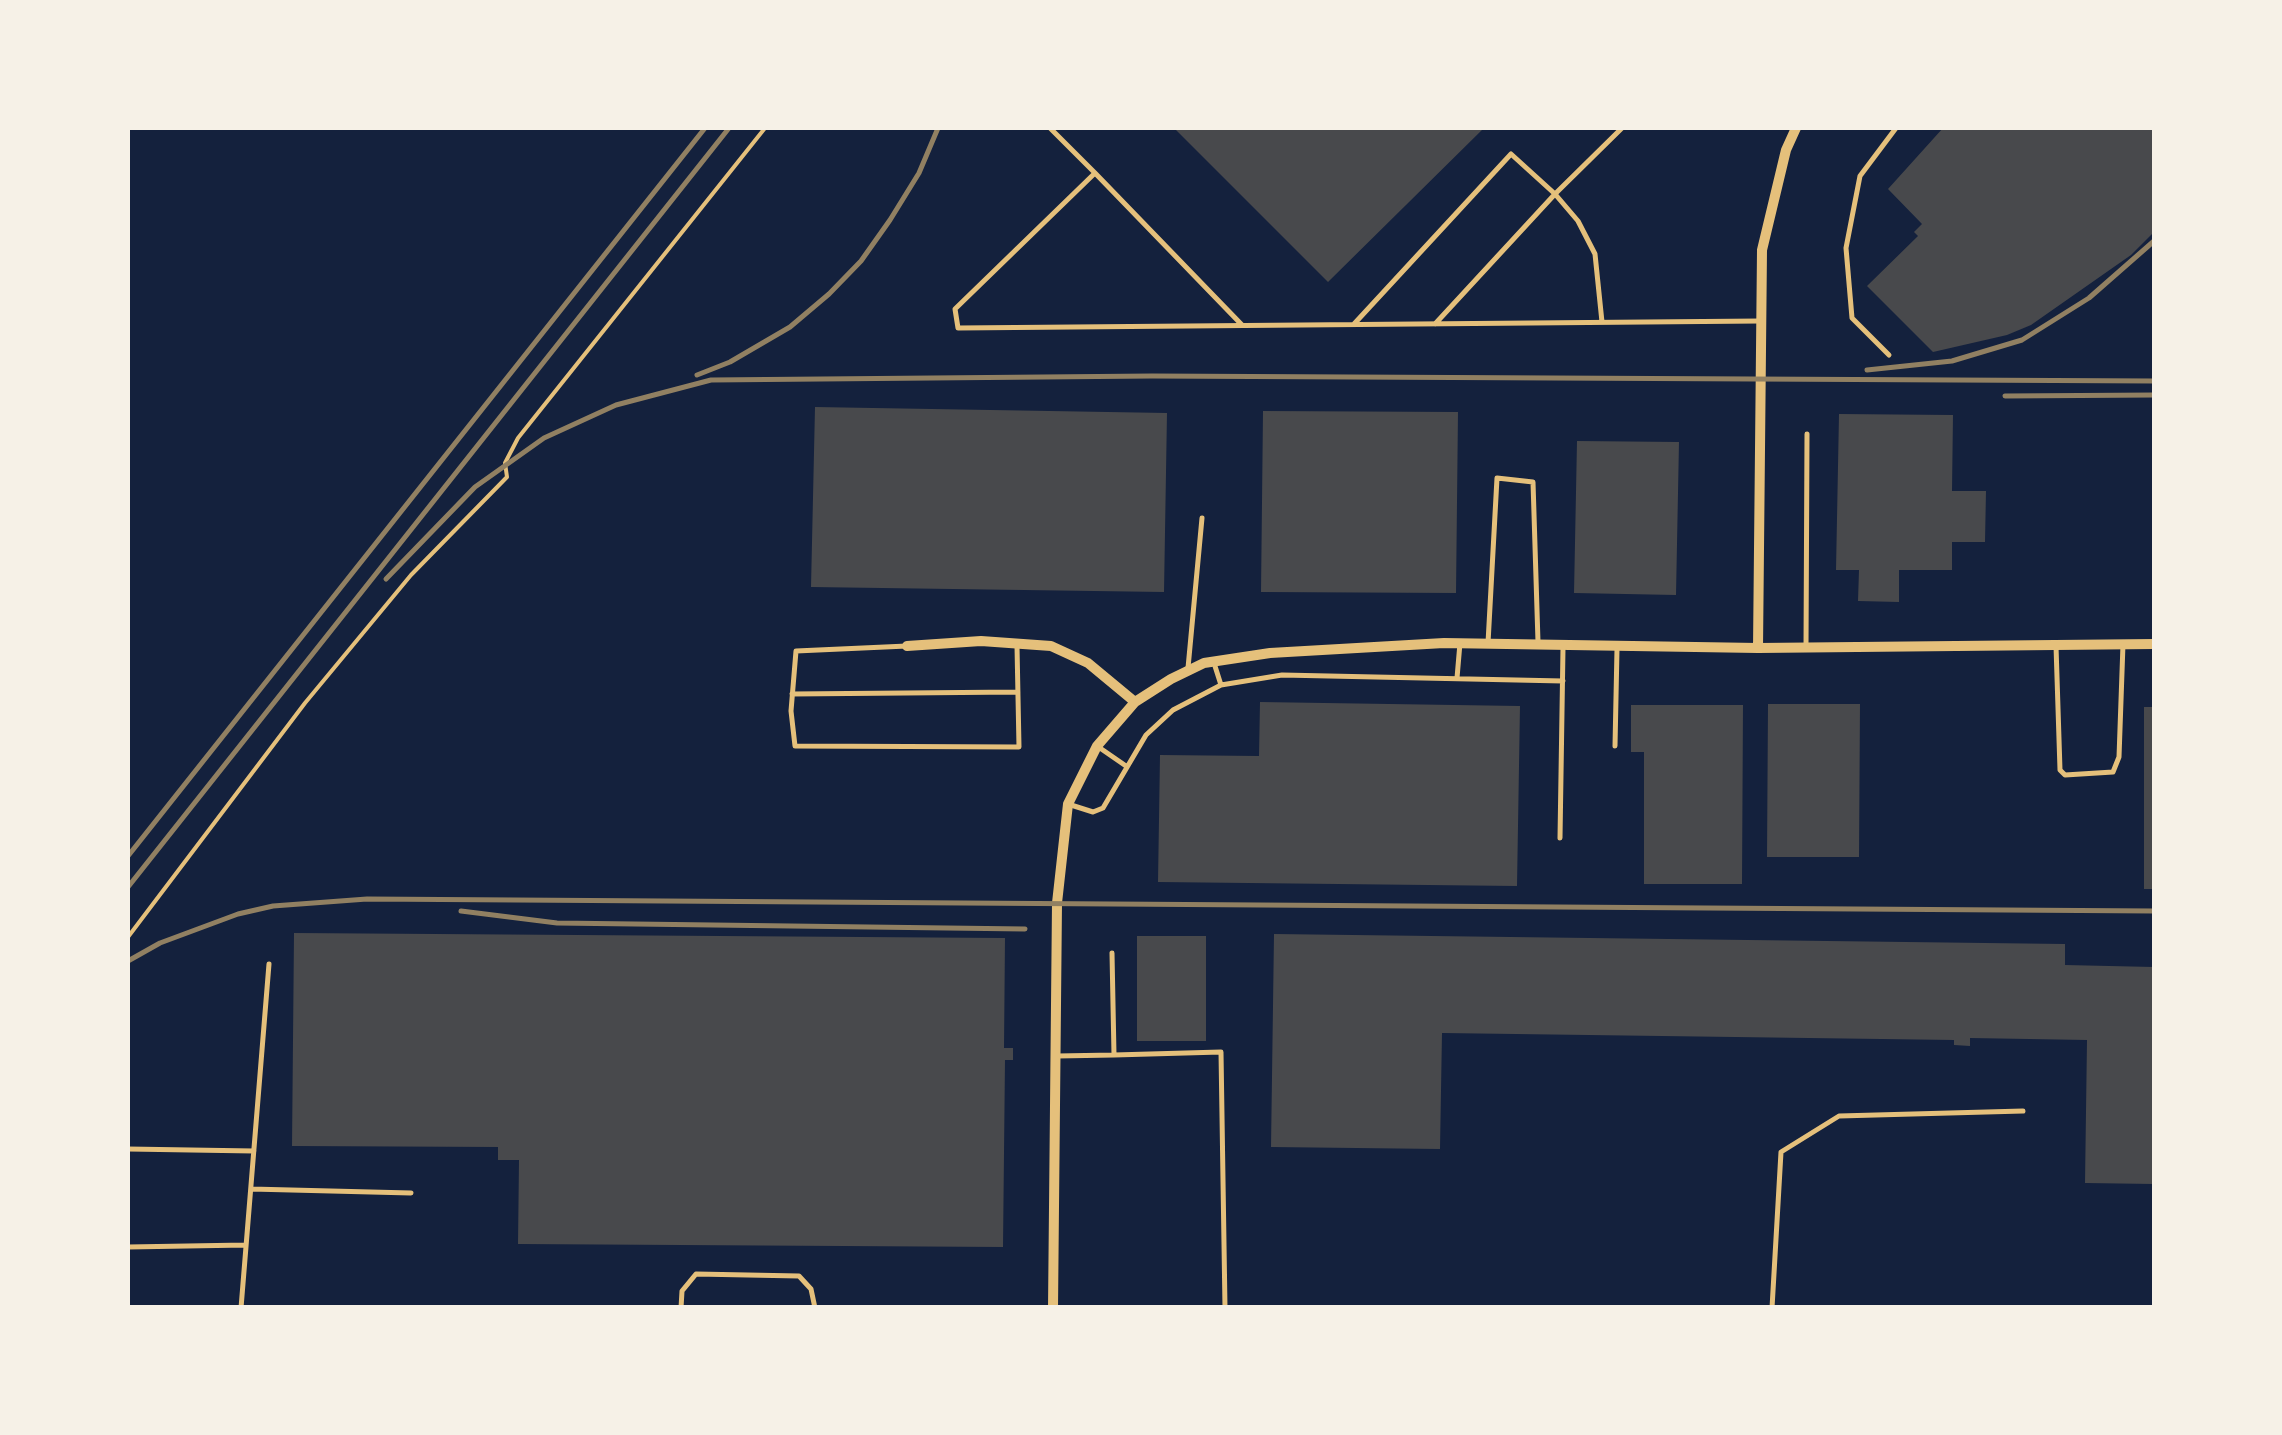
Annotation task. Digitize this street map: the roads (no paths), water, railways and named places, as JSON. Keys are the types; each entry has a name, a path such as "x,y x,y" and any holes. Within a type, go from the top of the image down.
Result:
{"street":[{"path":"1758,648 1762,250 1776,185 1796,128"},
{"path":"1053,1308 1056,903 1068,804 1097,746 1136,702 1188,670 1270,653 1460,643 1758,648 2154,644"},
{"path":"907,646 1051,646 1088,663 1136,702"}],"lane":[{"path":"1050,128 1242,326"},
{"path":"1435,324 1622,128"},
{"path":"1889,355 1852,318 1846,248 1860,176 1896,128"},
{"path":"1354,324 1511,154 1578,221 1595,254 1602,322"},
{"path":"1094,173 955,309 958,328 1760,321"},
{"path":"1806,434 1806,646"},
{"path":"1488,644 1497,478 1533,482 1538,644"},
{"path":"1188,670 1202,518"},
{"path":"1457,678 1460,643"},
{"path":"2056,643 2060,770 2065,775 2113,772 2119,748 2123,644"},
{"path":"907,646 796,651 792,694 794,746 1019,746 1017,644"},
{"path":"1560,838 1563,645"},
{"path":"1615,746 1617,646"},
{"path":"1214,662 1220,684"},
{"path":"1068,804 1094,812 1103,808 1146,735 1173,710 1220,684 1282,675 1563,682"},
{"path":"792,694 1018,692"},
{"path":"1097,746 1126,766"},
{"path":"1112,953 1114,1055"},
{"path":"241,1308 269,964"},
{"path":"1055,1056 1220,1052 1225,1308"},
{"path":"1772,1308 1781,1152 1839,1116 2022,1110"},
{"path":"128,1149 254,1152"},
{"path":"251,1189 411,1193"},
{"path":"128,1247 246,1245"},
{"path":"681,1308 682,1291 696,1274 798,1276 811,1289 815,1308"}],"railway":[{"path":"128,856 705,128"},
{"path":"128,887 729,128"},
{"path":"697,375 730,362 790,327 829,294 861,261 890,220 919,173 938,128"},
{"path":"1867,370 1952,361 2022,340 2089,298 2154,241"},
{"path":"386,579 475,487 544,438 616,405 711,380 1152,376 2154,381"},
{"path":"2005,396 2154,395"},
{"path":"128,961 160,943 238,914 273,906 367,899 2154,911"},
{"path":"461,911 557,923 1025,929"}]}
